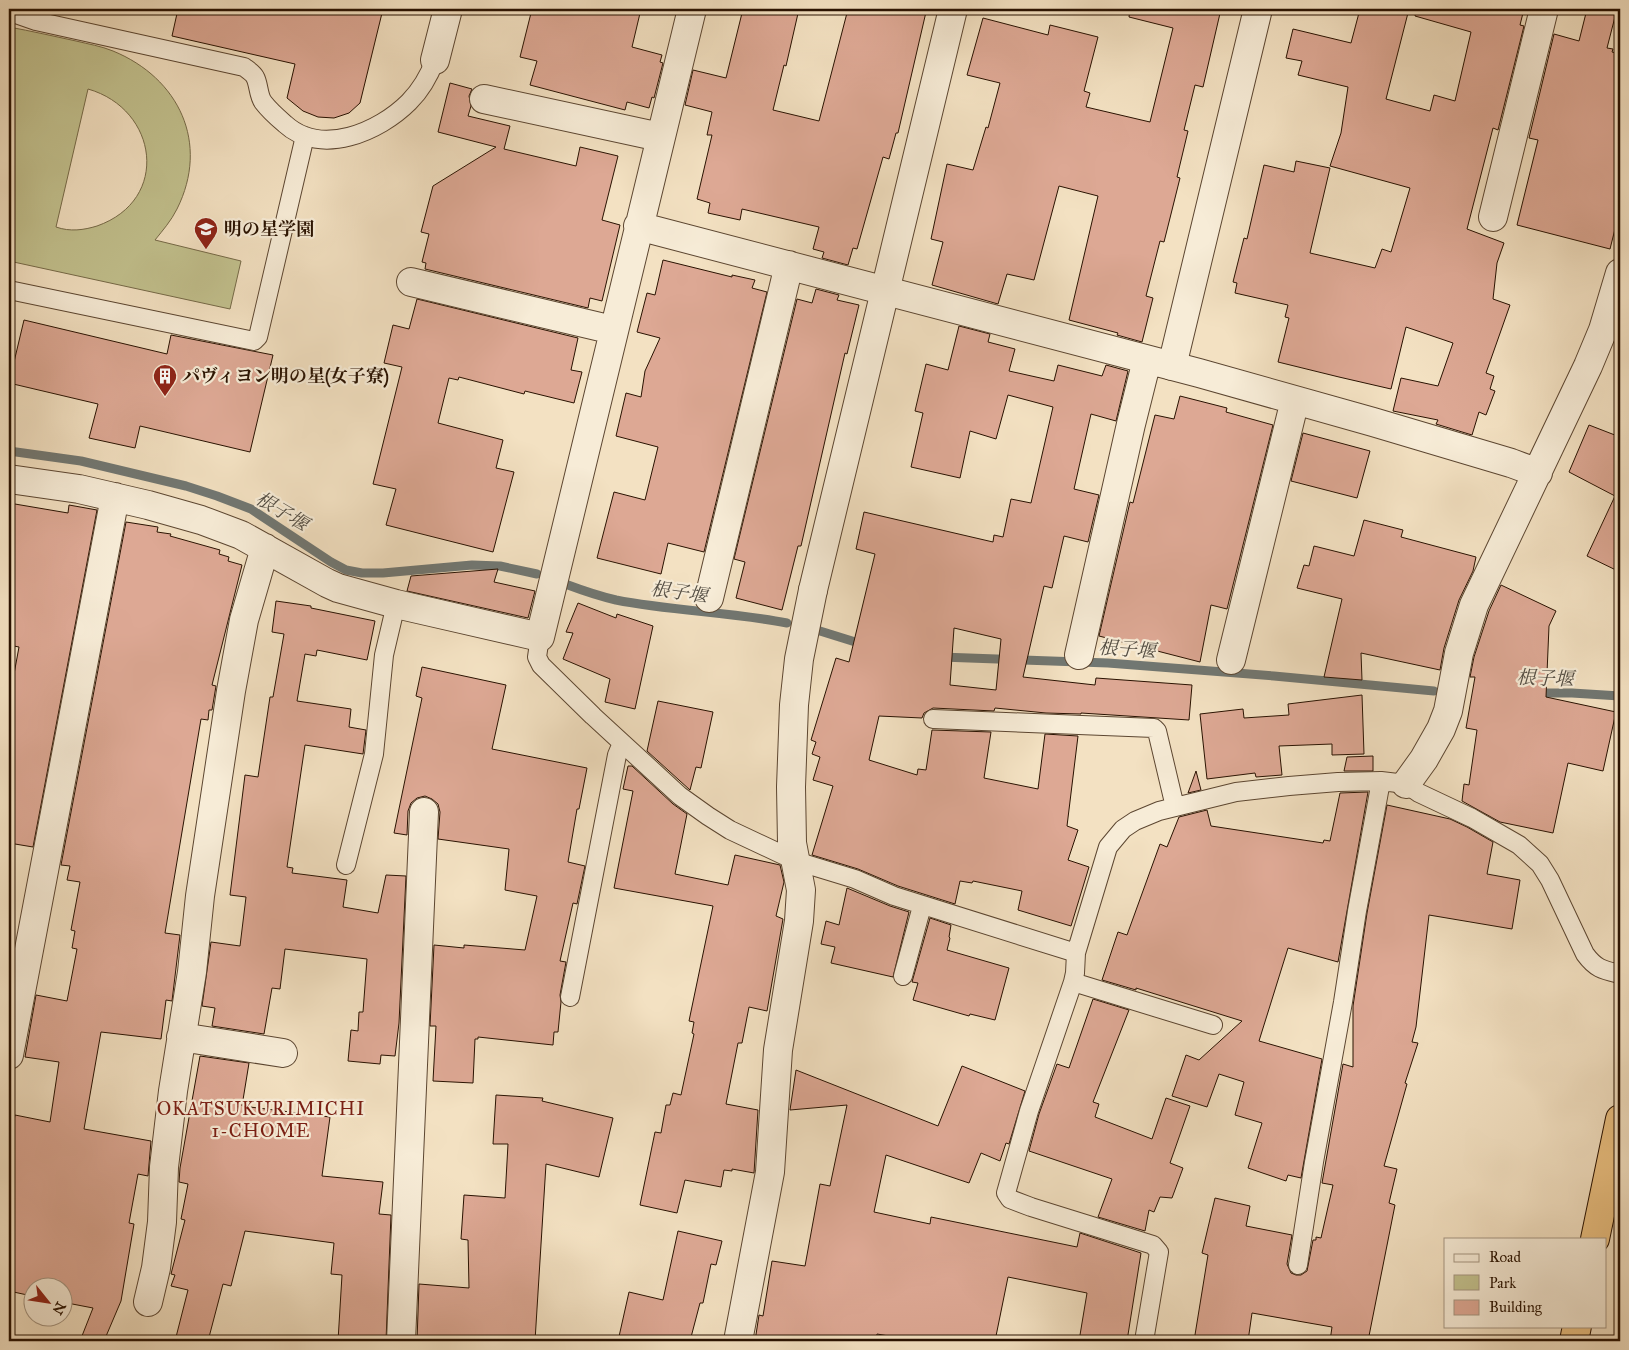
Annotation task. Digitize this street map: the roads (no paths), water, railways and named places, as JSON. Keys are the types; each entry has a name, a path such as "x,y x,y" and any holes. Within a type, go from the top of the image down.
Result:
{"highway":[{"path":"1595,1238 1620,1119"},
{"path":"1574,1341 1577,1328"}],"street":[{"path":"436,60 448,9"},
{"path":"9,479 79,489 214,524 241,535 326,583 346,591 540,637 692,9"},
{"path":"738,1341 770,1172 778,1050 799,921 800,890 792,843 791,813 794,705 799,659 813,590 884,290 953,9"},
{"path":"1079,654 1128,433 1159,363 1258,9"},
{"path":"1492,217 1544,9"},
{"path":"484,98 660,137"},
{"path":"638,226 1295,400 1511,463 1538,473"},
{"path":"709,598 789,265"},
{"path":"1394,783 1424,759 1441,729 1452,692 1459,653 1474,604 1588,366 1603,330 1620,273"},
{"path":"411,282 613,330"},
{"path":"1231,660 1295,400"},
{"path":"9,1054 115,497"},
{"path":"148,1302 156,1268 162,1222 164,1167 173,1091 192,972 200,896 231,692 244,620 265,548"},
{"path":"401,1341 424,812"},
{"path":"181,1037 283,1053"}],"lane":[{"path":"9,9 16,14 36,21 244,67 255,75 263,101 286,126 305,136 324,140 337,140 361,133 385,121 408,103 420,90 436,60"},
{"path":"9,290 254,341 258,337 305,136"},
{"path":"346,865 374,754 384,655 396,604"},
{"path":"540,637 537,657 541,665 680,796 730,830 796,861 855,879 922,906 1076,953"},
{"path":"933,719 1154,728 1157,731 1175,807"},
{"path":"570,997 615,764 622,743"},
{"path":"1298,1265 1314,1162 1342,1011 1357,911 1394,783"},
{"path":"1144,1341 1159,1252 1153,1245 1030,1207 1010,1199 1006,1193 1029,1111 1073,982 1076,953 1108,847 1123,829 1135,821 1159,811 1236,792 1289,786 1394,783 1472,818 1530,854 1540,864 1550,880 1585,954 1592,964 1602,970 1620,974"},
{"path":"903,976 922,906"},
{"path":"1073,982 1213,1024"}],"waterway":[{"name":"根子堰","path":"9,451 81,461 186,486 217,496 251,509 346,570 362,573 383,573 472,565 500,566 537,574"},
{"name":"根子堰","path":"568,585 604,597 637,604 744,616 787,623"},
{"name":"根子堰","path":"820,631 865,645"},
{"name":"根子堰","path":"941,657 1108,663 1434,691"},
{"name":"根子堰","path":"1535,693 1620,696"}],"place":[{"name":"明の星学園","path":"206,250"},
{"name":"パヴィヨン明の星(女子寮)","path":"165,397"}],"district":[{"name":"OKATSUKURIMICHI 1-CHOME","path":"261,1119"}]}
